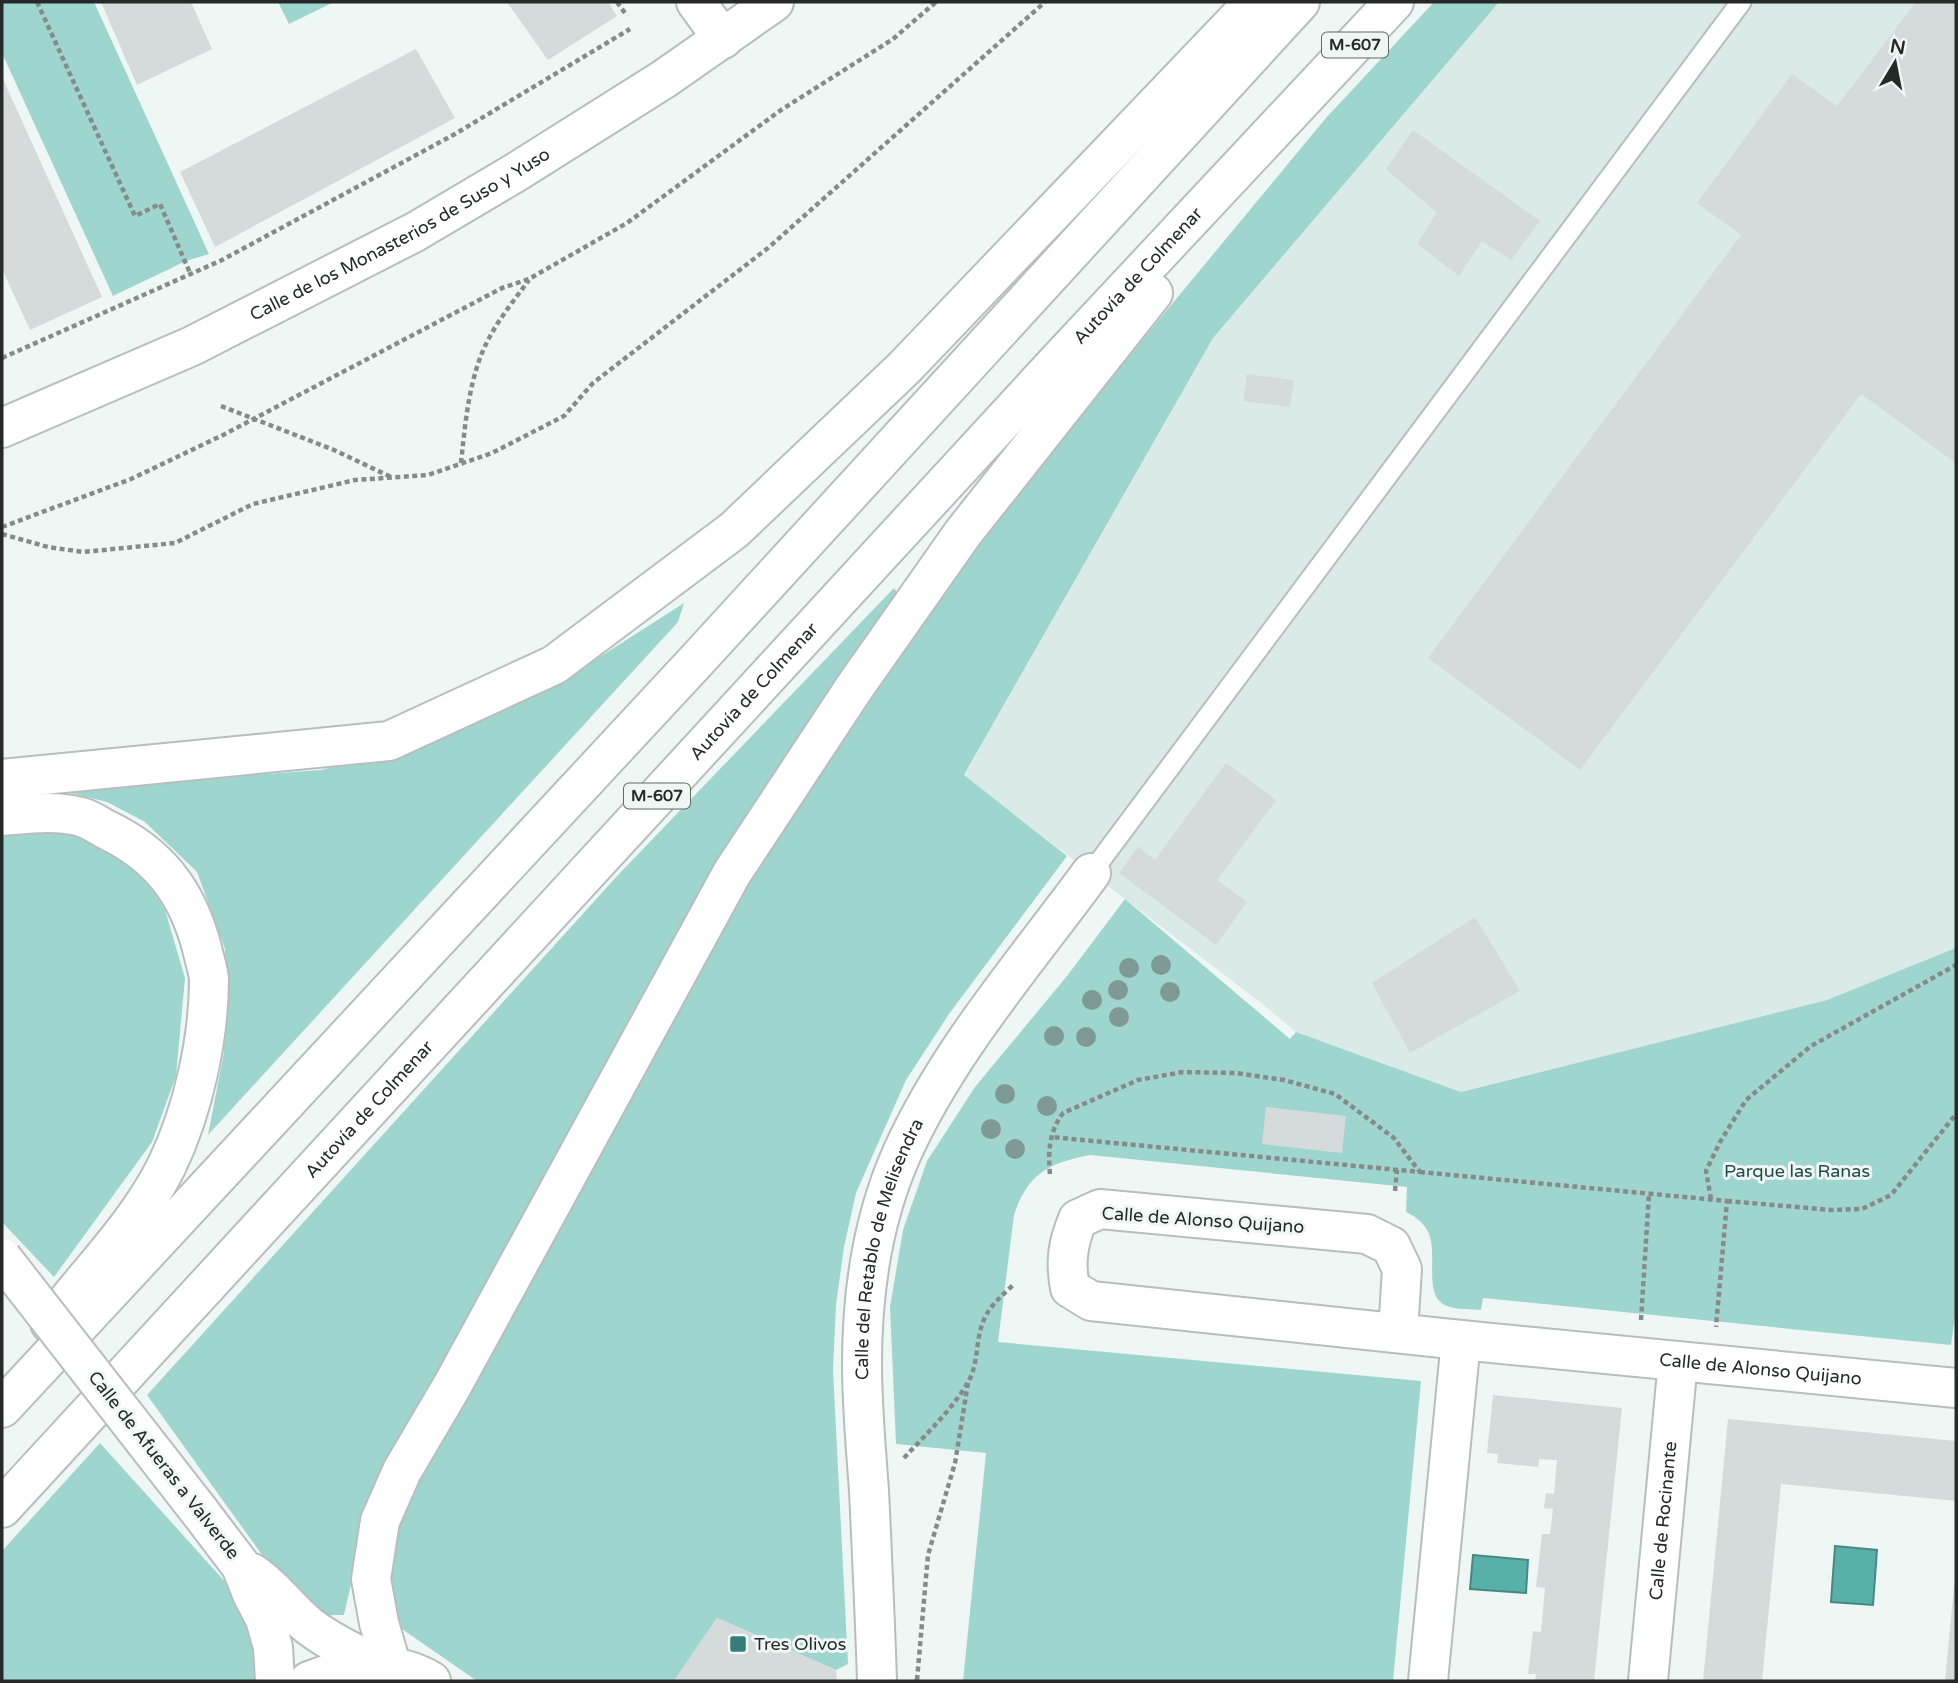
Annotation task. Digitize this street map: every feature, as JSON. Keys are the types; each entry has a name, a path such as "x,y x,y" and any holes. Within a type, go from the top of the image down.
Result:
{"main road":[{"path":"696,2 723,39"},
{"name":"Calle de los Monasterios de Suso y Yuso","path":"2,428 192,346 415,232 664,79 774,2"},
{"path":"2,779 389,741 554,665 734,530 904,368 1254,2"},
{"path":"2,1408 698,659 1300,2"},
{"name":"Autovía de Colmenar","path":"2,1508 1058,361 1394,2"},
{"path":"309,1681 333,1671 384,1666 371,1579 380,1521 396,1484 732,873 854,688 962,533 1316,88"},
{"path":"2,817 36,813 81,817 122,837 155,860 181,894 198,934 209,977 205,1034 187,1115 167,1165 144,1206 2,1388"},
{"name":"Calle del Retablo de Melisendra","path":"877,1681 862,1365 865,1301 871,1258 881,1218 901,1155 922,1112 961,1049 1091,873"},
{"name":"Calle de Alonso Quijano","path":"1398,1332 1402,1269 1391,1246 1367,1234 1100,1209 1078,1219 1068,1243 1066,1266 1070,1288 1091,1301 1461,1340 1956,1388"},
{"name":"Calle de Afueras a Valverde","path":"2,1258 241,1566 265,1619 273,1647 275,1681"},
{"path":"1429,1681 1461,1340"},
{"name":"Calle de Rocinante","path":"1648,1681 1678,1361"},
{"name":"Calle de Afueras a Valverde","path":"241,1566 268,1583 308,1625 338,1646 384,1666 431,1681"}],"lane":[{"path":"1091,873 1741,2"}],"path":[{"path":"37,2 135,216 160,204 190,273"},
{"path":"617,2 627,16"},
{"path":"2,527 131,479 502,288 529,279 627,223 781,110 893,39 936,2"},
{"path":"2,534 48,548 83,552 175,543 253,504 355,480 428,475 492,453 564,416 593,383 768,247 1045,2"},
{"path":"2,358 222,260 455,134 630,29"},
{"path":"461,464 466,407 482,352 503,315 529,279"},
{"path":"221,406 334,450 392,477"},
{"path":"1711,1199 1706,1171 1746,1100 1811,1046 1956,965"},
{"path":"1050,1174 1048,1155 1051,1137 1055,1124 1063,1113 1138,1080 1183,1072 1236,1073 1284,1080 1335,1094 1394,1138 1420,1172"},
{"path":"1051,1137 1831,1210 1862,1209 1891,1195 1956,1114"},
{"path":"1395,1191 1397,1170"},
{"path":"1641,1320 1649,1194"},
{"path":"1716,1327 1727,1201"},
{"path":"917,1681 928,1555 955,1463 968,1383 976,1362 982,1324 991,1306 1013,1285"},
{"path":"898,1464 944,1415 968,1383"}],"shaded area":[{"path":"1499,2 1956,2 1956,951 1827,1000 1461,1092 1296,1032 964,776 1213,338"},
{"path":"1835,1546 1877,1550 1873,1605 1831,1602"},
{"path":"1473,1555 1528,1560 1526,1593 1470,1589"}],"green space":[{"path":"2,2 94,2 209,254 186,261 113,296 2,53"},
{"path":"278,2 334,2 289,24"},
{"path":"1434,2 1499,2 1213,338 964,775 1067,856 949,1014 906,1080 856,1193 844,1247 836,1305 833,1370 848,1664 836,1670 717,1618 674,1681 477,1681 402,1629 387,1592 388,1560 402,1514 712,948 803,792 894,651 1022,485 1326,118"},
{"path":"894,588 900,597 754,803 656,969 370,1500 344,1615 321,1615 283,1584 147,1395 618,875"},
{"path":"684,603 678,622 208,1135 224,1052 225,949 197,872 145,822 107,802 55,789 321,770 433,740 556,685"},
{"path":"17,832 69,832 138,866 165,910 185,978 176,1076 152,1142 54,1277 2,1222 2,836"},
{"name":"Parque las Ranas","path":"1125,899 1290,1039 1296,1032 1461,1092 1827,1000 1956,948 1956,1309 1951,1345 1483,1298 1481,1310 1455,1308 1439,1301 1435,1293 1431,1239 1423,1224 1406,1212 1407,1187 1090,1155 1063,1162 1042,1172 1033,1180 1014,1215 998,1342 1421,1381 1393,1681 963,1681 986,1453 896,1444 890,1307 903,1230 927,1161 975,1087 1067,976"},
{"path":"100,1443 228,1585 253,1627 258,1670 255,1681 2,1681 2,1551"}],"building":[{"path":"101,2 191,2 212,49 137,85"},
{"path":"507,2 608,2 617,16 548,60"},
{"path":"1916,2 1956,2 1956,463 1861,394 1580,770 1428,658 1741,235 1697,203 1792,74 1837,106"},
{"path":"416,49 455,118 215,247 180,172"},
{"path":"2,77 102,297 30,330 2,269"},
{"path":"1413,130 1540,221 1511,260 1482,241 1459,276 1417,244 1437,213 1386,169"},
{"path":"1247,374 1294,380 1290,407 1243,401"},
{"path":"1226,763 1276,800 1217,880 1247,902 1216,945 1119,873 1138,847 1155,860"},
{"path":"1475,917 1520,991 1410,1053 1372,983"},
{"path":"1266,1107 1346,1116 1342,1153 1262,1144"},
{"path":"1493,1395 1622,1408 1594,1681 1535,1681 1536,1674 1528,1674 1533,1631 1541,1632 1545,1588 1536,1587 1542,1534 1550,1534 1553,1509 1544,1508 1546,1493 1554,1494 1557,1460 1539,1459 1538,1467 1497,1463 1498,1454 1487,1453"},
{"path":"1728,1419 1956,1441 1956,1501 1781,1484 1762,1681 1703,1681"},
{"path":"1954,1585 1956,1681 1945,1681"},
{"name":"Tres Olivos","path":"717,1618 836,1670 837,1681 674,1681"}],"place":[{"name":"Tres Olivos","path":"738,1644"}]}
